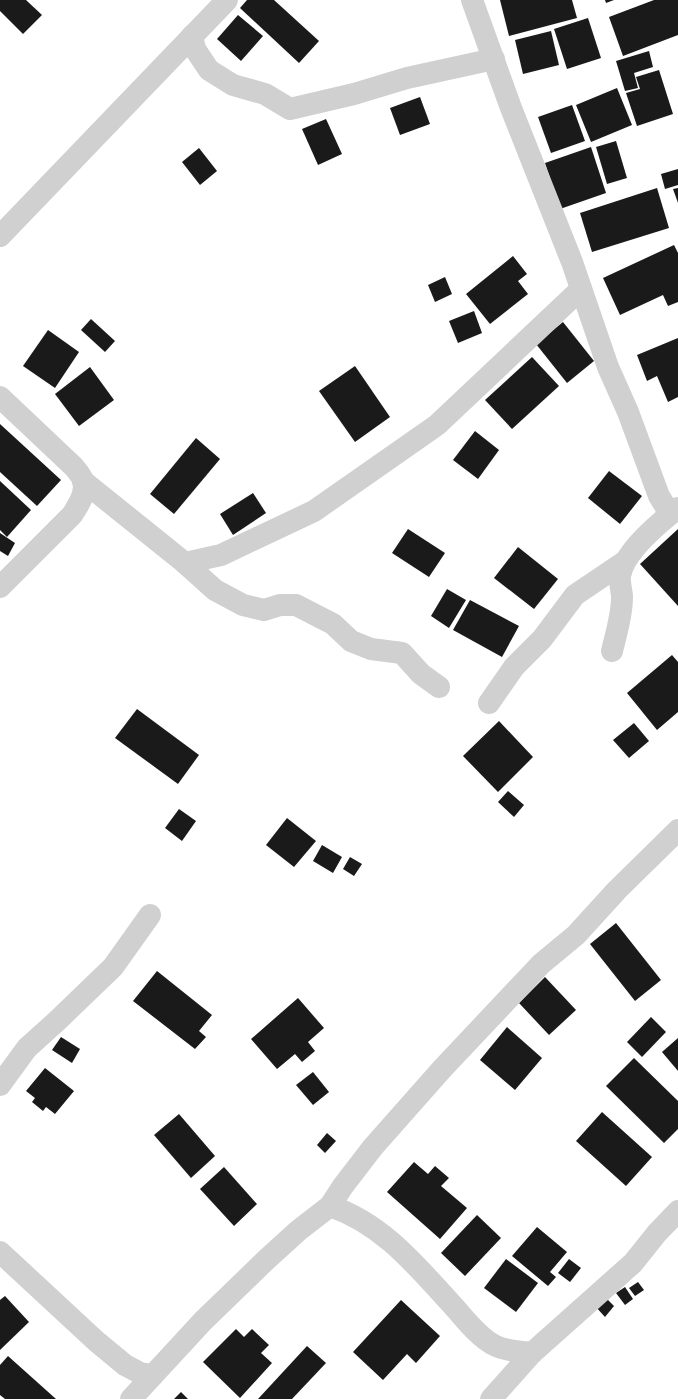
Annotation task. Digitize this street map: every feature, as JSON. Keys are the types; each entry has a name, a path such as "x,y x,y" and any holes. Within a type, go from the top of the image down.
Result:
{"street":[{"path":"0,236 227,0"},
{"path":"472,0 511,108 572,262 608,367 628,412 659,496 674,511 637,545 624,562 575,595 542,639 514,667 489,703"},
{"path":"192,36 195,49 209,70 233,85 265,94 290,109 354,94 407,78 494,59"},
{"path":"185,563 221,555 314,511 437,425 581,289"},
{"path":"0,397 74,467 83,481 185,563 215,590 243,605 264,610 280,605 296,604 333,624 351,641 372,649 402,653 421,674 439,687"},
{"path":"0,587 72,515 79,505 83,492 83,481"},
{"path":"612,651 620,619 622,598 619,577 624,562"},
{"path":"131,1399 203,1321 299,1230 330,1206 343,1186 373,1147 442,1069 541,964 576,934 617,890 678,830"},
{"path":"0,1085 27,1048 113,967 150,915"},
{"path":"330,1206 346,1211 369,1225 394,1244 483,1337 496,1346 532,1354"},
{"path":"491,1399 532,1354 633,1263 678,1210"},
{"path":"0,1252 96,1341 125,1365 140,1373 153,1374"}],"building":[{"path":"0,0 26,0 42,15 23,34 0,11"},
{"path":"247,0 274,0 319,41 299,63 240,8"},
{"path":"500,0 572,0 577,18 509,36"},
{"path":"605,0 614,0 606,3"},
{"path":"654,0 678,0 678,35 623,56 609,17"},
{"path":"238,15 263,36 241,61 217,39"},
{"path":"588,18 601,58 567,69 554,29"},
{"path":"551,31 559,65 523,74 515,40"},
{"path":"649,51 653,67 634,73 638,88 625,91 616,61"},
{"path":"659,70 673,114 637,126 626,93 640,89 636,77"},
{"path":"617,88 632,125 591,142 576,105"},
{"path":"420,97 430,124 400,135 390,108"},
{"path":"572,105 585,141 551,153 538,117"},
{"path":"326,119 342,154 318,165 302,129"},
{"path":"616,141 627,178 607,184 596,147"},
{"path":"591,147 606,193 560,209 545,163"},
{"path":"199,148 217,171 200,185 182,162"},
{"path":"678,169 678,185 665,189 661,174"},
{"path":"657,188 669,228 592,252 580,213"},
{"path":"678,188 678,203 673,189"},
{"path":"674,245 678,253 678,302 668,306 663,295 620,315 603,278"},
{"path":"513,256 527,274 518,281 528,294 490,324 466,294"},
{"path":"445,277 452,294 435,302 428,285"},
{"path":"474,311 482,333 458,343 449,321"},
{"path":"91,319 115,341 105,352 81,330"},
{"path":"563,322 594,361 567,383 536,344"},
{"path":"48,330 79,352 55,388 23,366"},
{"path":"678,338 678,397 668,402 657,376 647,381 637,355"},
{"path":"532,357 559,386 512,429 485,400"},
{"path":"355,366 390,417 355,442 319,391"},
{"path":"90,367 114,400 79,426 55,394"},
{"path":"0,424 61,480 37,506 0,472"},
{"path":"475,431 499,450 478,479 453,460"},
{"path":"196,438 220,459 174,514 150,494"},
{"path":"609,471 642,496 620,524 588,498"},
{"path":"0,481 31,510 7,537 0,530"},
{"path":"253,493 266,513 233,535 220,514"},
{"path":"408,529 445,553 429,577 392,553"},
{"path":"678,529 678,606 640,564"},
{"path":"0,533 15,543 8,556 0,551"},
{"path":"518,547 558,579 534,609 494,578"},
{"path":"447,589 466,600 449,628 431,616"},
{"path":"470,600 519,626 502,657 453,630"},
{"path":"672,655 678,662 678,712 657,730 627,693"},
{"path":"137,709 199,755 178,784 115,738"},
{"path":"499,721 533,757 498,792 463,756"},
{"path":"634,723 649,741 629,758 613,740"},
{"path":"508,791 524,805 514,817 498,802"},
{"path":"179,809 196,821 182,841 165,828"},
{"path":"287,818 316,841 294,867 266,845"},
{"path":"322,845 342,857 333,873 313,861"},
{"path":"350,857 362,864 354,876 343,869"},
{"path":"616,923 661,980 635,1001 590,944"},
{"path":"157,971 212,1015 199,1031 206,1037 195,1049 133,1001"},
{"path":"545,977 576,1010 549,1035 519,1003"},
{"path":"298,998 324,1028 308,1042 315,1051 302,1062 295,1054 277,1069 251,1039"},
{"path":"651,1017 666,1032 642,1057 627,1042"},
{"path":"507,1027 542,1058 515,1090 480,1060"},
{"path":"61,1037 80,1049 72,1063 52,1050"},
{"path":"678,1038 678,1071 662,1052"},
{"path":"634,1058 678,1101 678,1129 664,1143 606,1086"},
{"path":"45,1068 74,1091 55,1114 46,1107 43,1111 32,1102 35,1098 26,1091"},
{"path":"313,1072 329,1092 313,1105 296,1085"},
{"path":"602,1112 652,1157 626,1186 576,1141"},
{"path":"179,1114 215,1156 191,1178 154,1135"},
{"path":"327,1133 336,1141 325,1153 317,1145"},
{"path":"414,1162 428,1174 435,1166 449,1178 441,1186 467,1208 440,1239 387,1192"},
{"path":"224,1167 257,1204 234,1226 200,1189"},
{"path":"477,1215 501,1238 465,1276 441,1253"},
{"path":"537,1227 567,1252 550,1272 556,1277 548,1286 512,1256"},
{"path":"506,1259 538,1283 516,1312 484,1288"},
{"path":"569,1259 581,1268 570,1282 558,1273"},
{"path":"638,1282 644,1290 635,1296 629,1288"},
{"path":"625,1287 633,1299 625,1305 616,1293"},
{"path":"5,1296 29,1322 0,1350 0,1300"},
{"path":"604,1296 614,1306 605,1317 595,1306"},
{"path":"401,1300 440,1336 416,1363 407,1354 383,1380 353,1352"},
{"path":"236,1329 244,1337 252,1329 269,1345 261,1353 272,1363 240,1398 203,1362"},
{"path":"307,1346 326,1363 292,1399 258,1399"},
{"path":"8,1356 56,1399 5,1399 0,1395 0,1365"},
{"path":"181,1392 188,1399 174,1399"}]}
